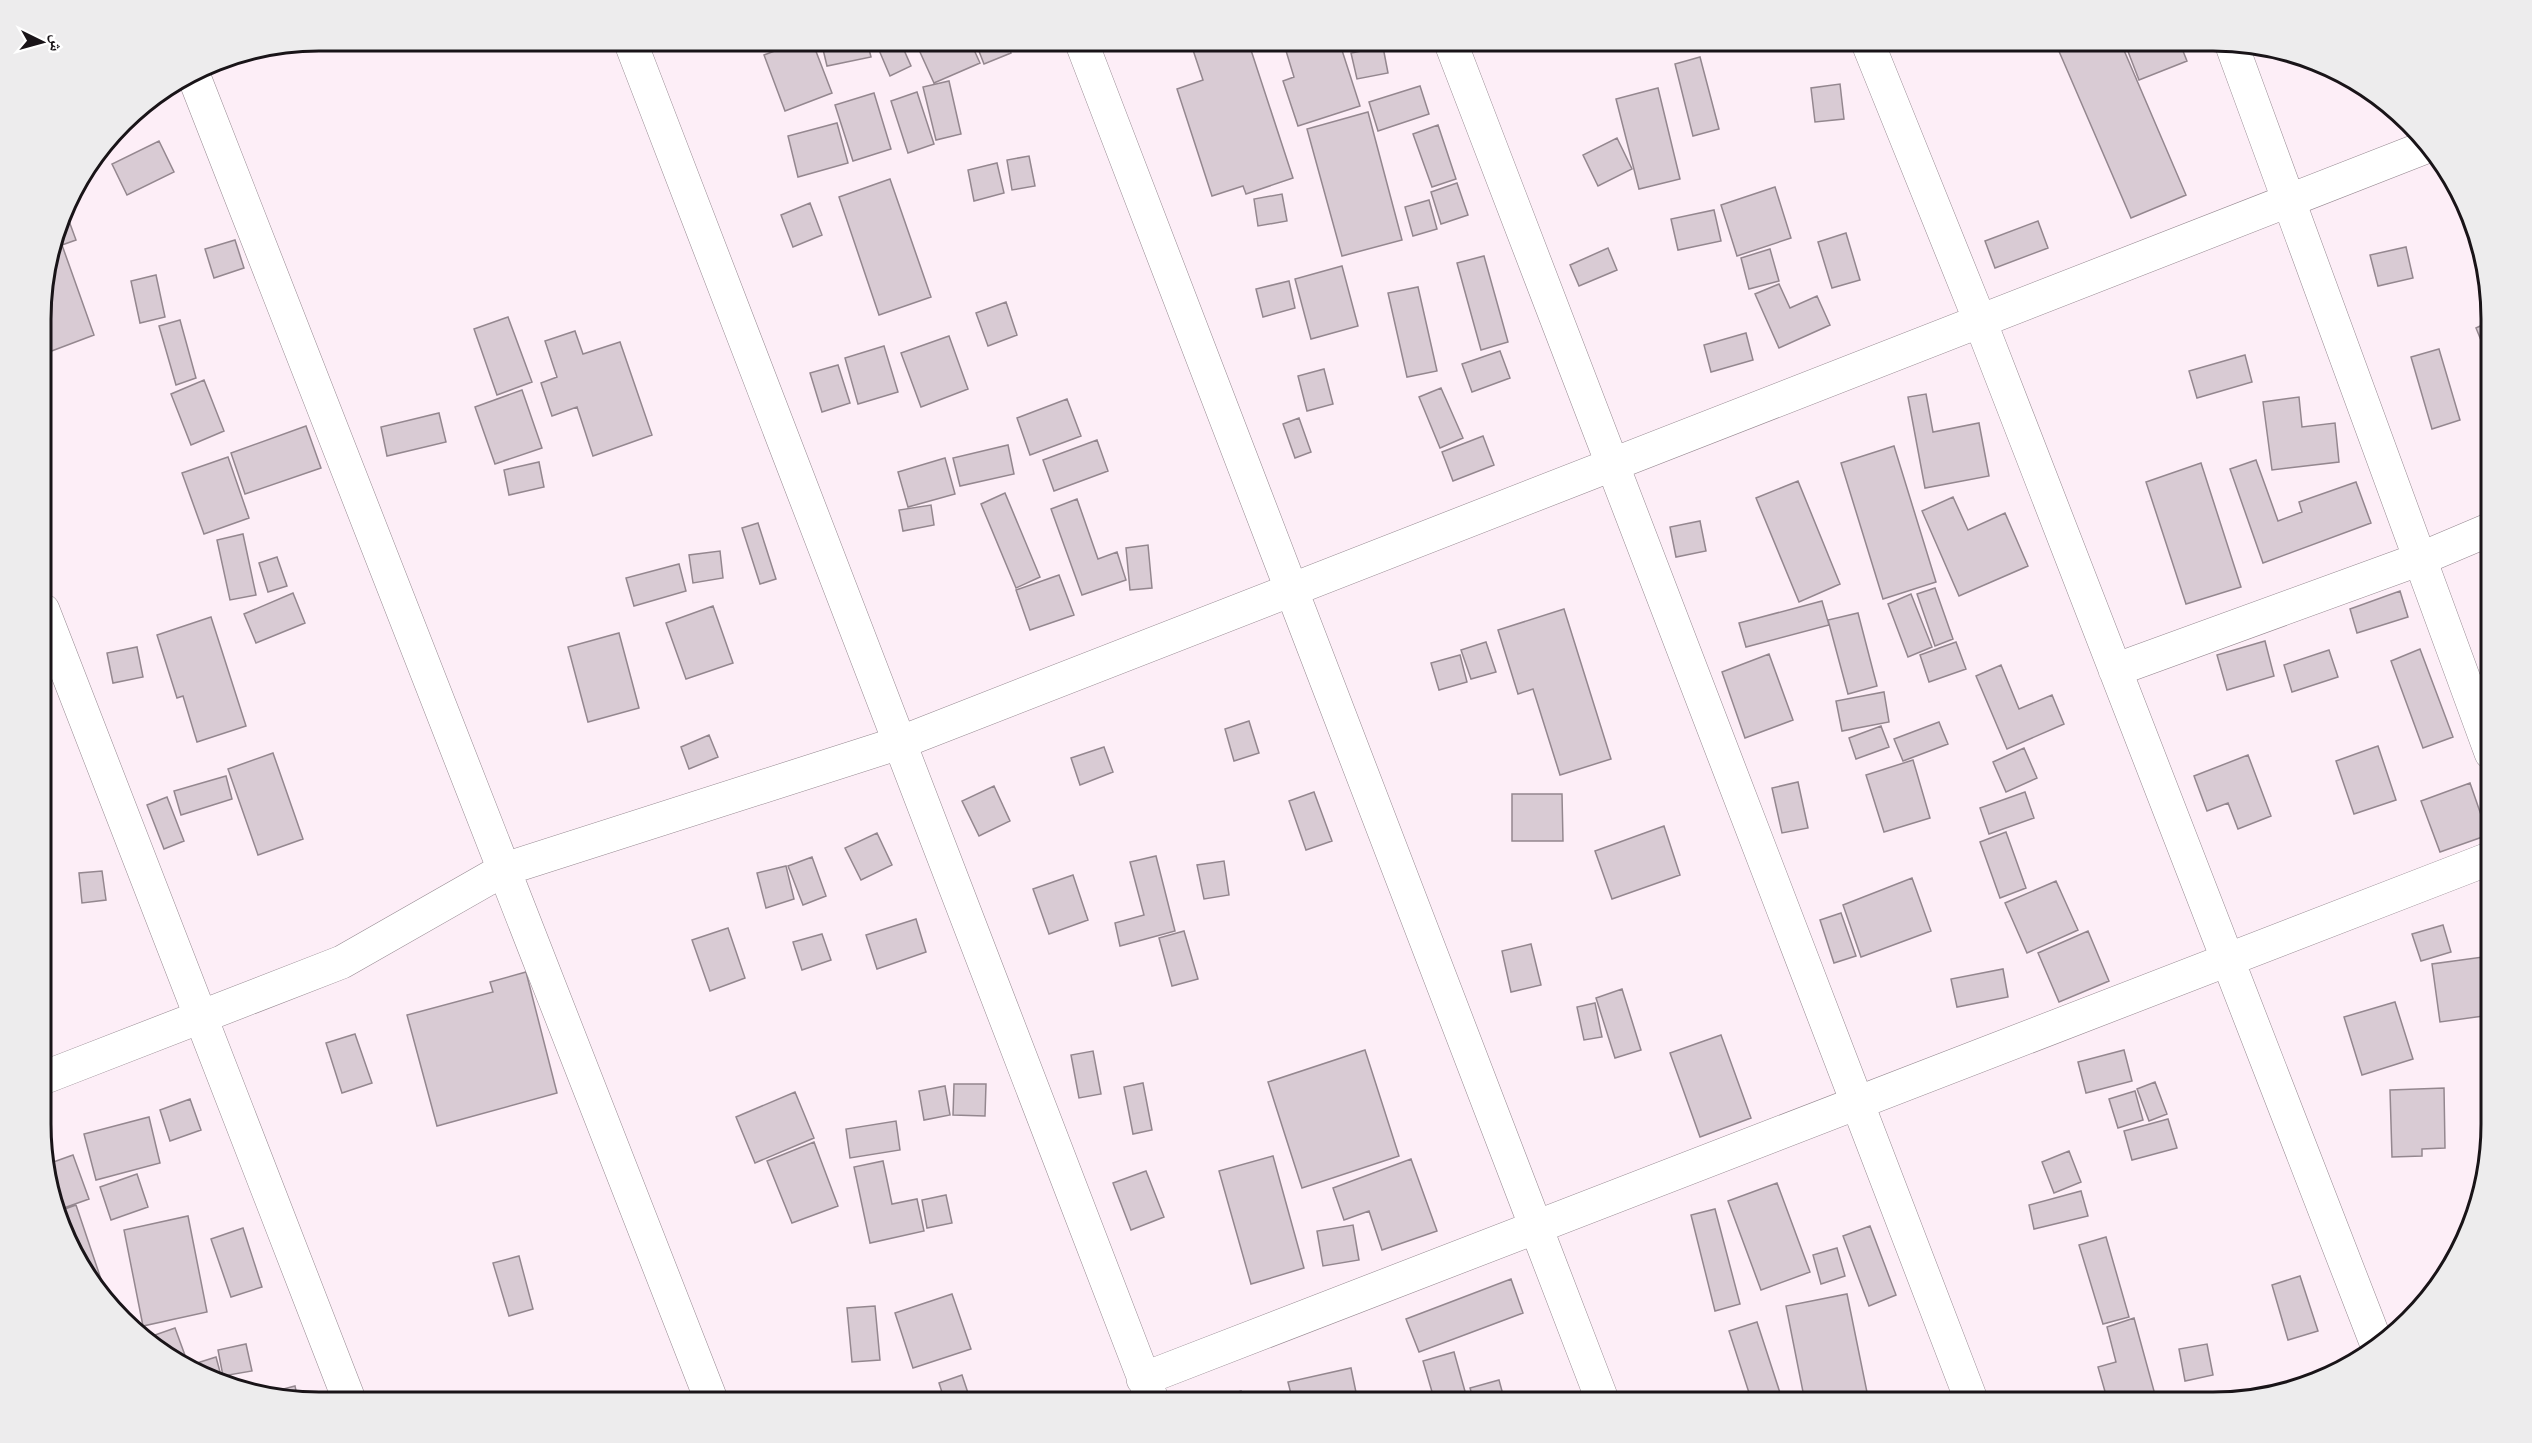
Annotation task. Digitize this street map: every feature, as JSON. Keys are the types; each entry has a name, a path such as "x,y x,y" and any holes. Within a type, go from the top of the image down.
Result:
{"street":[{"path":"634,51 1148,1390 1535,1227 2481,862"},
{"path":"1085,51 1599,1392"},
{"path":"1454,51 1968,1392"},
{"path":"1871,51 1980,321 2374,1338"},
{"path":"2233,52 2481,726"},
{"path":"196,82 708,1392"},
{"path":"51,1075 342,962 505,869 899,743 2420,149"},
{"path":"2115,670 2420,559 2481,532"},
{"path":"51,630 346,1392"}],"building":[{"path":"775,51 816,51 832,93 785,111 764,55"},
{"path":"823,51 870,51 871,57 827,66"},
{"path":"879,51 904,51 911,66 890,76"},
{"path":"920,51 975,51 980,63 934,83"},
{"path":"979,51 1010,51 1011,53 984,64"},
{"path":"1193,51 1251,51 1293,178 1246,194 1243,186 1212,196 1177,89 1203,80"},
{"path":"1286,51 1342,51 1360,106 1298,126 1283,81 1294,77"},
{"path":"1384,51 1388,73 1357,79 1351,53"},
{"path":"2059,51 2124,51 2186,195 2131,218"},
{"path":"2128,51 2183,51 2187,61 2139,80"},
{"path":"1700,57 1719,129 1693,136 1675,64"},
{"path":"949,81 961,134 936,140 923,87"},
{"path":"1840,84 1844,119 1815,122 1811,88"},
{"path":"1420,86 1429,114 1378,131 1369,102"},
{"path":"1658,88 1680,179 1639,189 1616,99"},
{"path":"917,92 934,144 908,153 891,101"},
{"path":"874,93 891,149 853,161 835,105"},
{"path":"1368,112 1402,240 1342,256 1307,129"},
{"path":"837,123 848,163 798,177 788,136"},
{"path":"1438,125 1456,179 1432,187 1413,134"},
{"path":"1617,138 1632,169 1598,186 1583,155"},
{"path":"159,141 174,172 127,195 112,164"},
{"path":"1029,156 1035,186 1012,190 1007,160"},
{"path":"997,163 1004,193 974,201 968,170"},
{"path":"890,179 931,297 879,315 839,197"},
{"path":"1457,183 1468,215 1441,224 1431,192"},
{"path":"1775,187 1791,238 1737,256 1721,205"},
{"path":"1282,194 1287,221 1258,226 1254,199"},
{"path":"1429,200 1437,229 1413,236 1405,207"},
{"path":"810,203 822,235 793,247 781,215"},
{"path":"1714,210 1721,241 1678,250 1671,219"},
{"path":"2038,221 2048,248 1995,268 1985,241"},
{"path":"69,222 76,240 62,245 94,335 51,351 53,284 60,250"},
{"path":"1846,233 1860,280 1832,288 1818,242"},
{"path":"235,240 244,268 214,278 205,249"},
{"path":"2406,247 2413,278 2378,286 2370,255"},
{"path":"1608,248 1617,270 1579,286 1570,265"},
{"path":"1770,249 1779,281 1749,289 1741,258"},
{"path":"1484,256 1508,342 1481,350 1457,263"},
{"path":"1342,266 1358,326 1311,339 1295,279"},
{"path":"156,275 165,317 140,323 131,281"},
{"path":"1289,281 1295,308 1263,317 1256,289"},
{"path":"1779,284 1790,308 1817,296 1830,325 1779,348 1755,294"},
{"path":"1418,287 1437,371 1407,377 1388,293"},
{"path":"1006,302 1017,335 988,346 976,313"},
{"path":"508,317 532,382 497,395 474,329"},
{"path":"180,320 196,378 176,385 159,326"},
{"path":"2481,326 2481,340 2476,328"},
{"path":"575,331 583,354 620,342 652,435 593,456 577,407 552,416 541,383 557,377 545,341"},
{"path":"1746,333 1753,360 1711,372 1704,345"},
{"path":"949,336 968,389 921,407 901,353"},
{"path":"884,346 898,392 858,404 845,358"},
{"path":"2439,349 2460,420 2432,429 2411,357"},
{"path":"1500,351 1510,378 1472,392 1462,364"},
{"path":"2245,355 2252,382 2197,398 2189,371"},
{"path":"838,365 850,403 822,412 810,373"},
{"path":"1324,369 1333,404 1307,411 1298,376"},
{"path":"204,380 224,431 191,445 171,394"},
{"path":"1441,388 1463,438 1440,448 1419,397"},
{"path":"522,390 542,448 495,464 475,407"},
{"path":"1926,394 1933,432 1979,423 1989,476 1925,488 1908,397"},
{"path":"2299,397 2302,427 2335,423 2339,462 2272,470 2263,402"},
{"path":"1067,399 1081,436 1030,455 1017,418"},
{"path":"439,413 446,442 387,456 381,427"},
{"path":"1299,418 1311,452 1295,458 1283,424"},
{"path":"306,426 321,468 245,494 231,453"},
{"path":"1483,436 1494,465 1453,481 1442,452"},
{"path":"1097,440 1108,471 1054,491 1043,460"},
{"path":"1008,445 1014,474 960,486 953,458"},
{"path":"1894,446 1936,582 1883,599 1841,463"},
{"path":"228,457 249,518 204,534 182,473"},
{"path":"945,458 955,494 908,507 898,472"},
{"path":"2256,460 2278,521 2302,512 2299,502 2356,482 2371,523 2263,563 2230,469"},
{"path":"539,462 544,487 509,495 504,470"},
{"path":"2201,463 2241,587 2186,604 2146,482"},
{"path":"1798,481 1840,584 1799,602 1756,498"},
{"path":"1005,493 1040,577 1016,588 981,504"},
{"path":"1953,497 1968,530 2005,513 2028,566 1959,596 1922,511"},
{"path":"1077,499 1098,559 1117,552 1126,580 1082,595 1051,509"},
{"path":"931,505 934,525 903,531 899,510"},
{"path":"1700,521 1706,551 1676,557 1670,527"},
{"path":"758,523 776,579 760,584 742,528"},
{"path":"243,534 256,595 230,600 217,540"},
{"path":"1148,545 1152,588 1130,590 1126,548"},
{"path":"720,551 723,578 693,583 689,555"},
{"path":"277,557 287,586 268,592 259,563"},
{"path":"679,564 686,591 634,606 626,578"},
{"path":"1059,575 1074,615 1030,630 1016,590"},
{"path":"1935,588 1953,639 1935,646 1917,594"},
{"path":"2400,591 2408,617 2357,633 2350,609"},
{"path":"293,593 305,623 256,643 244,614"},
{"path":"1911,594 1932,647 1908,657 1888,604"},
{"path":"1822,601 1829,625 1746,647 1739,623"},
{"path":"713,606 733,663 686,679 666,623"},
{"path":"1564,609 1611,759 1560,775 1533,689 1518,694 1498,630"},
{"path":"1858,613 1877,686 1848,694 1828,620"},
{"path":"211,617 246,726 197,742 183,696 177,698 157,635"},
{"path":"619,633 639,708 588,722 568,647"},
{"path":"2265,641 2274,676 2227,690 2217,655"},
{"path":"1486,642 1496,672 1471,679 1461,650"},
{"path":"1956,642 1966,669 1929,682 1920,655"},
{"path":"137,647 143,677 113,683 107,653"},
{"path":"2420,649 2453,737 2423,748 2391,661"},
{"path":"2329,650 2338,677 2292,692 2284,665"},
{"path":"1769,654 1793,720 1745,738 1722,672"},
{"path":"1460,655 1467,682 1439,690 1431,663"},
{"path":"2001,665 2019,709 2052,695 2064,724 2007,749 1976,676"},
{"path":"1884,692 1889,722 1842,731 1836,701"},
{"path":"1249,721 1259,753 1234,761 1225,729"},
{"path":"1939,722 1948,744 1903,761 1894,739"},
{"path":"1881,726 1889,747 1856,759 1849,738"},
{"path":"709,735 718,757 689,769 681,747"},
{"path":"2378,746 2396,800 2354,814 2336,761"},
{"path":"1104,747 1113,772 1080,785 1071,758"},
{"path":"2024,748 2037,778 2006,792 1993,762"},
{"path":"273,753 303,839 258,855 228,769"},
{"path":"2248,755 2271,816 2238,829 2228,803 2207,811 2194,776"},
{"path":"1913,760 1930,818 1884,832 1866,775"},
{"path":"226,776 232,799 181,815 174,791"},
{"path":"1798,782 1808,828 1782,833 1772,788"},
{"path":"2470,783 2481,815 2481,837 2440,852 2421,801"},
{"path":"994,786 1010,821 979,836 962,801"},
{"path":"1314,792 1332,841 1306,850 1289,801"},
{"path":"2025,792 2034,818 1989,834 1980,808"},
{"path":"1512,794 1562,794 1563,841 1512,841"},
{"path":"167,797 184,841 164,849 147,805"},
{"path":"1664,826 1680,875 1612,899 1595,851"},
{"path":"2006,832 2026,888 2000,898 1980,842"},
{"path":"877,833 892,865 861,880 845,848"},
{"path":"1156,856 1175,931 1120,946 1115,923 1144,915 1130,862"},
{"path":"812,857 826,896 803,905 788,866"},
{"path":"1224,861 1229,895 1204,899 1197,865"},
{"path":"786,866 794,899 766,908 757,873"},
{"path":"102,871 106,900 82,903 79,873"},
{"path":"1073,875 1088,920 1049,934 1033,889"},
{"path":"1912,878 1931,931 1861,957 1843,905"},
{"path":"2056,881 2078,930 2027,953 2005,903"},
{"path":"1841,913 1856,956 1834,963 1820,920"},
{"path":"916,919 926,952 877,969 866,935"},
{"path":"2443,925 2451,952 2421,961 2412,934"},
{"path":"728,928 745,978 710,991 692,940"},
{"path":"1184,931 1198,979 1172,986 1159,938"},
{"path":"2088,931 2109,981 2059,1002 2038,953"},
{"path":"822,934 831,960 802,970 793,942"},
{"path":"1531,944 1541,985 1511,992 1502,951"},
{"path":"2481,957 2481,1016 2440,1022 2432,964"},
{"path":"2003,969 2008,997 1957,1007 1951,979"},
{"path":"526,972 557,1093 437,1126 407,1015 493,992 490,982"},
{"path":"1622,989 1641,1050 1615,1058 1596,998"},
{"path":"2395,1002 2413,1059 2362,1075 2344,1017"},
{"path":"1595,1003 1602,1037 1584,1040 1577,1007"},
{"path":"355,1034 372,1083 342,1093 326,1043"},
{"path":"1721,1035 1751,1118 1700,1137 1670,1053"},
{"path":"1365,1050 1399,1156 1302,1188 1268,1082"},
{"path":"2124,1050 2132,1081 2086,1093 2078,1062"},
{"path":"1093,1051 1101,1094 1079,1098 1071,1055"},
{"path":"2155,1082 2167,1114 2149,1121 2137,1089"},
{"path":"1143,1083 1152,1130 1133,1134 1124,1087"},
{"path":"954,1084 986,1084 985,1116 953,1115"},
{"path":"945,1086 950,1115 924,1120 919,1091"},
{"path":"2444,1088 2445,1148 2422,1149 2422,1156 2392,1157 2390,1090"},
{"path":"2135,1091 2143,1120 2118,1128 2109,1099"},
{"path":"795,1092 814,1138 755,1163 736,1117"},
{"path":"190,1099 201,1130 170,1141 160,1110"},
{"path":"149,1117 160,1163 96,1180 84,1134"},
{"path":"2168,1119 2177,1148 2132,1160 2124,1131"},
{"path":"896,1121 900,1150 850,1158 846,1129"},
{"path":"814,1142 838,1206 792,1223 767,1161"},
{"path":"2069,1151 2081,1182 2054,1193 2042,1162"},
{"path":"73,1155 89,1199 64,1208 54,1162"},
{"path":"1273,1156 1304,1268 1251,1284 1219,1171"},
{"path":"1411,1159 1437,1231 1382,1250 1369,1211 1344,1220 1333,1188"},
{"path":"883,1161 892,1204 917,1199 924,1231 870,1243 854,1167"},
{"path":"1146,1171 1164,1217 1131,1230 1113,1183"},
{"path":"137,1174 148,1207 111,1220 100,1187"},
{"path":"1777,1183 1810,1272 1761,1290 1728,1201"},
{"path":"2081,1191 2088,1216 2034,1229 2029,1205"},
{"path":"946,1195 952,1223 927,1228 922,1200"},
{"path":"76,1205 102,1281 87,1258 65,1209"},
{"path":"1715,1209 1740,1304 1715,1311 1691,1215"},
{"path":"188,1216 207,1312 143,1326 124,1230"},
{"path":"1353,1225 1359,1260 1323,1266 1317,1231"},
{"path":"1870,1226 1896,1295 1869,1306 1843,1236"},
{"path":"243,1228 262,1287 231,1297 211,1239"},
{"path":"2106,1237 2129,1317 2103,1324 2079,1245"},
{"path":"1837,1248 1845,1276 1821,1284 1813,1255"},
{"path":"519,1256 533,1309 509,1316 493,1263"},
{"path":"2300,1276 2318,1331 2288,1340 2272,1285"},
{"path":"1511,1279 1523,1313 1419,1352 1406,1319"},
{"path":"952,1294 971,1349 913,1368 895,1313"},
{"path":"1847,1294 1867,1392 1803,1392 1786,1306"},
{"path":"875,1306 880,1360 852,1362 847,1308"},
{"path":"2134,1318 2154,1392 2105,1392 2098,1367 2116,1362 2107,1327"},
{"path":"1757,1322 1780,1392 1749,1392 1729,1331"},
{"path":"175,1328 185,1356 170,1347 154,1335"},
{"path":"246,1344 252,1371 223,1374 218,1350"},
{"path":"2207,1344 2213,1375 2185,1381 2179,1349"},
{"path":"1454,1352 1465,1392 1432,1392 1423,1361"},
{"path":"216,1357 220,1373 217,1372 198,1363"},
{"path":"1351,1368 1356,1392 1290,1392 1288,1382"},
{"path":"962,1375 968,1392 942,1392 939,1383"},
{"path":"1499,1380 1502,1392 1471,1392 1470,1388"},
{"path":"295,1386 296,1391 284,1390 282,1390"}]}
